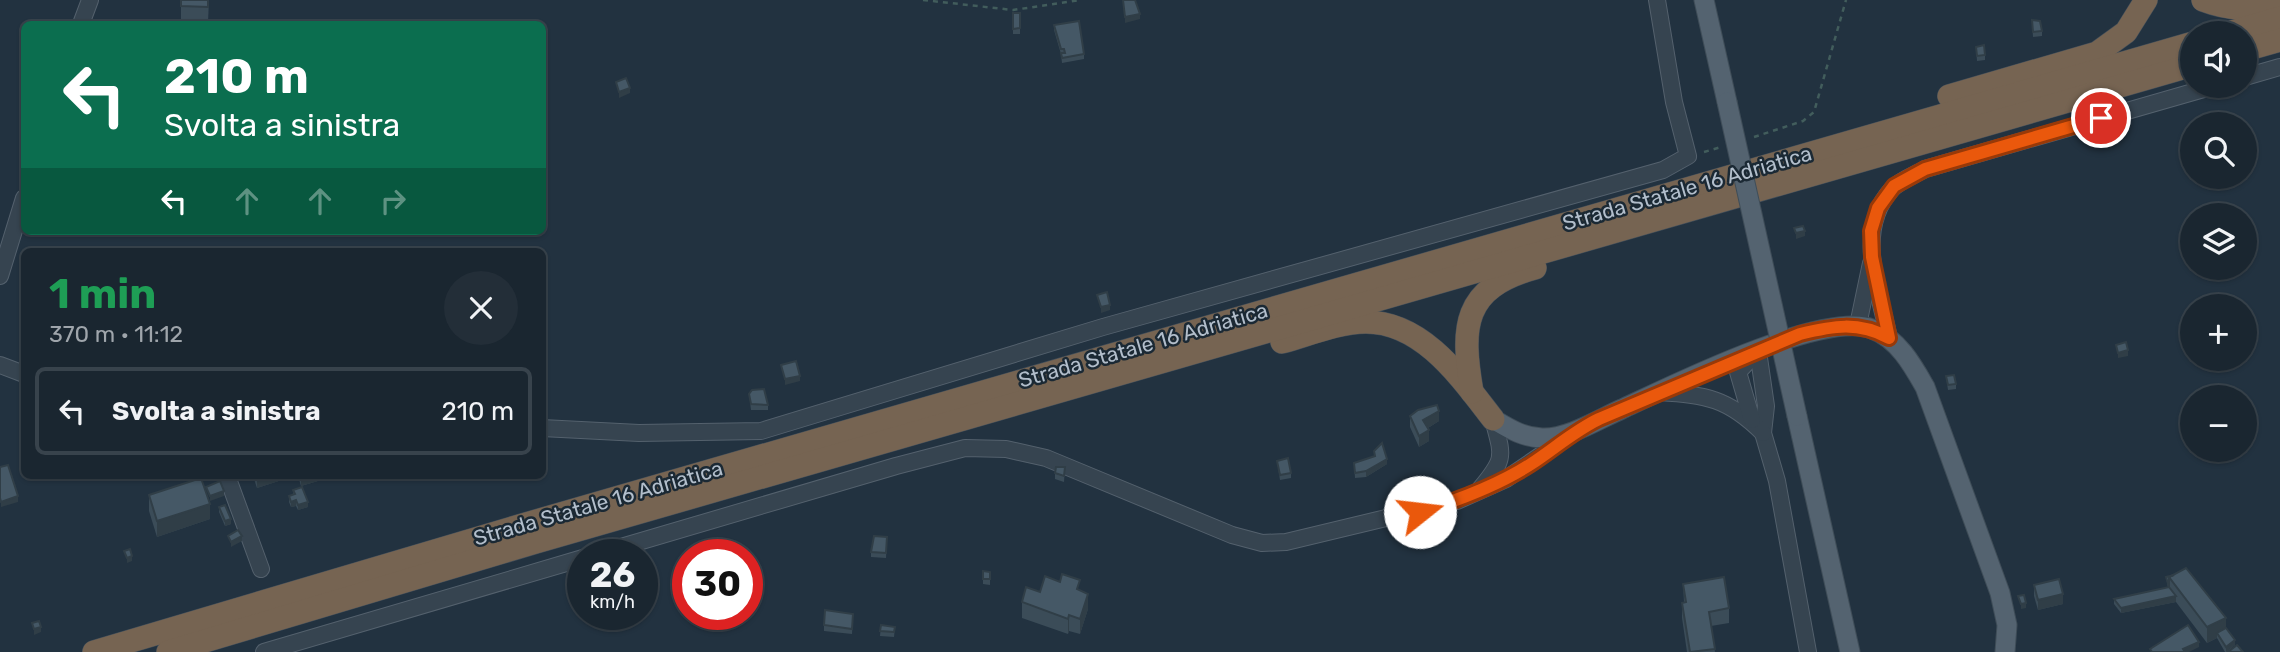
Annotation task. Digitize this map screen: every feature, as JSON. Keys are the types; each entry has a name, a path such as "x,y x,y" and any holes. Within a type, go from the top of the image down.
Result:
{"highway":[{"path":"1870,135 1931,102 2097,52 2126,32 2146,0"},
{"path":"2203,0 2225,8 2252,10 2280,6"},
{"path":"2257,25 2280,18"},
{"path":"2257,47 2280,40"},
{"name":"Strada Statale 16 Adriatica","path":"94,652 519,526 2180,47"},
{"name":"Strada Statale 16 Adriatica","path":"168,652 1165,360 2180,69"},
{"path":"1472,392 1465,347 1466,329 1485,292 1519,272 1639,239 1693,208"},
{"path":"1165,360 1242,354 1348,324 1380,323 1425,342 1472,392 1493,419"}],"main road":[{"path":"1704,0 1850,652"},
{"path":"1493,419 1517,434 1545,438 1580,428 1800,334 1831,326 1858,325 1889,338 1908,359 1925,387 2000,593 2007,625 2005,652"}],"street":[{"path":"82,21 90,0"},
{"path":"546,428 639,433 761,431 1103,327 1663,170 1688,156 1674,103 1657,0"},
{"path":"2257,74 2280,67"},
{"path":"1889,338 1872,257 1871,231 1878,208 1894,186 1925,169 2180,96"},
{"path":"0,275 5,242 21,205"},
{"path":"1858,325 1872,257"},
{"path":"1758,351 1766,406 1758,428"},
{"path":"1758,351 1738,372 1777,481 1808,652"},
{"path":"0,365 21,373"},
{"path":"1659,392 1716,399 1731,405 1758,428"},
{"path":"1480,489 1496,470 1502,454 1493,419"},
{"path":"648,539 897,466 965,449 1006,449 1046,458 1232,534 1262,543 1286,542 1457,501 1524,468 1580,428"},
{"path":"228,479 261,569"},
{"path":"264,652 287,649 567,563"}],"path":[{"path":"923,0 1013,10 1081,0"},
{"path":"1750,138 1803,121 1814,112 1846,0"},
{"path":"1688,156 1725,145"}],"building":[{"path":"181,0 208,0 208,7 181,6"},
{"path":"1123,0 1135,0 1140,14 1125,17"},
{"path":"1013,13 1020,13 1020,28 1013,29"},
{"path":"2032,20 2040,21 2042,31 2033,32"},
{"path":"1079,21 1084,54 1062,58 1061,53 1065,53 1064,49 1061,49 1054,25"},
{"path":"1984,45 1985,55 1977,56 1976,47"},
{"path":"626,78 630,88 619,92 616,82"},
{"path":"1803,226 1805,231 1796,233 1794,228"},
{"path":"1107,292 1110,305 1101,307 1097,295"},
{"path":"2126,342 2128,350 2118,353 2116,345"},
{"path":"796,361 800,376 785,379 781,365"},
{"path":"1954,375 1956,384 1948,385 1946,376"},
{"path":"764,389 768,405 751,404 749,394 752,390"},
{"path":"1437,405 1439,411 1423,420 1429,430 1419,436 1410,416 1418,410"},
{"path":"1382,443 1387,459 1366,471 1355,473 1354,463 1375,456 1374,451"},
{"path":"1288,458 1291,473 1280,475 1277,461"},
{"path":"8,465 18,496 1,502 0,467"},
{"path":"1056,467 1065,467 1064,476 1055,473"},
{"path":"201,479 210,504 157,521 149,495"},
{"path":"220,481 224,491 210,496 206,487"},
{"path":"302,487 308,502 298,505 296,500 291,502 289,496 295,494 293,490"},
{"path":"225,505 231,519 225,521 219,507"},
{"path":"238,530 242,536 231,542 228,536"},
{"path":"874,536 887,537 886,553 871,552"},
{"path":"130,549 132,556 127,558 124,551"},
{"path":"2186,568 2226,618 2207,627 2169,577"},
{"path":"983,571 990,572 990,579 983,579"},
{"path":"1062,574 1080,580 1077,589 1088,594 1080,619 1069,615 1068,619 1022,602 1026,587 1040,592 1045,576 1060,582"},
{"path":"1724,577 1729,608 1709,612 1715,649 1690,652 1682,603 1686,602 1683,584"},
{"path":"2059,579 2063,594 2038,600 2034,585"},
{"path":"2169,587 2176,596 2121,608 2114,599"},
{"path":"2024,595 2026,603 2021,604 2018,596"},
{"path":"825,610 853,614 852,629 824,625"},
{"path":"39,621 41,627 34,629 32,623"},
{"path":"881,625 895,627 894,632 880,631"},
{"path":"2188,625 2199,642 2183,649 2185,652 2152,652 2150,649"},
{"path":"2226,628 2235,640 2226,647 2217,633"},
{"path":"2237,645 2243,652 2228,652"}],"route":[{"path":"1420,512 1457,501 1506,479 1533,463 1580,428 1599,419 1800,334 1831,326 1858,325 1889,338 1872,257 1871,231 1878,208 1894,186 1925,169 2101,118"}]}
